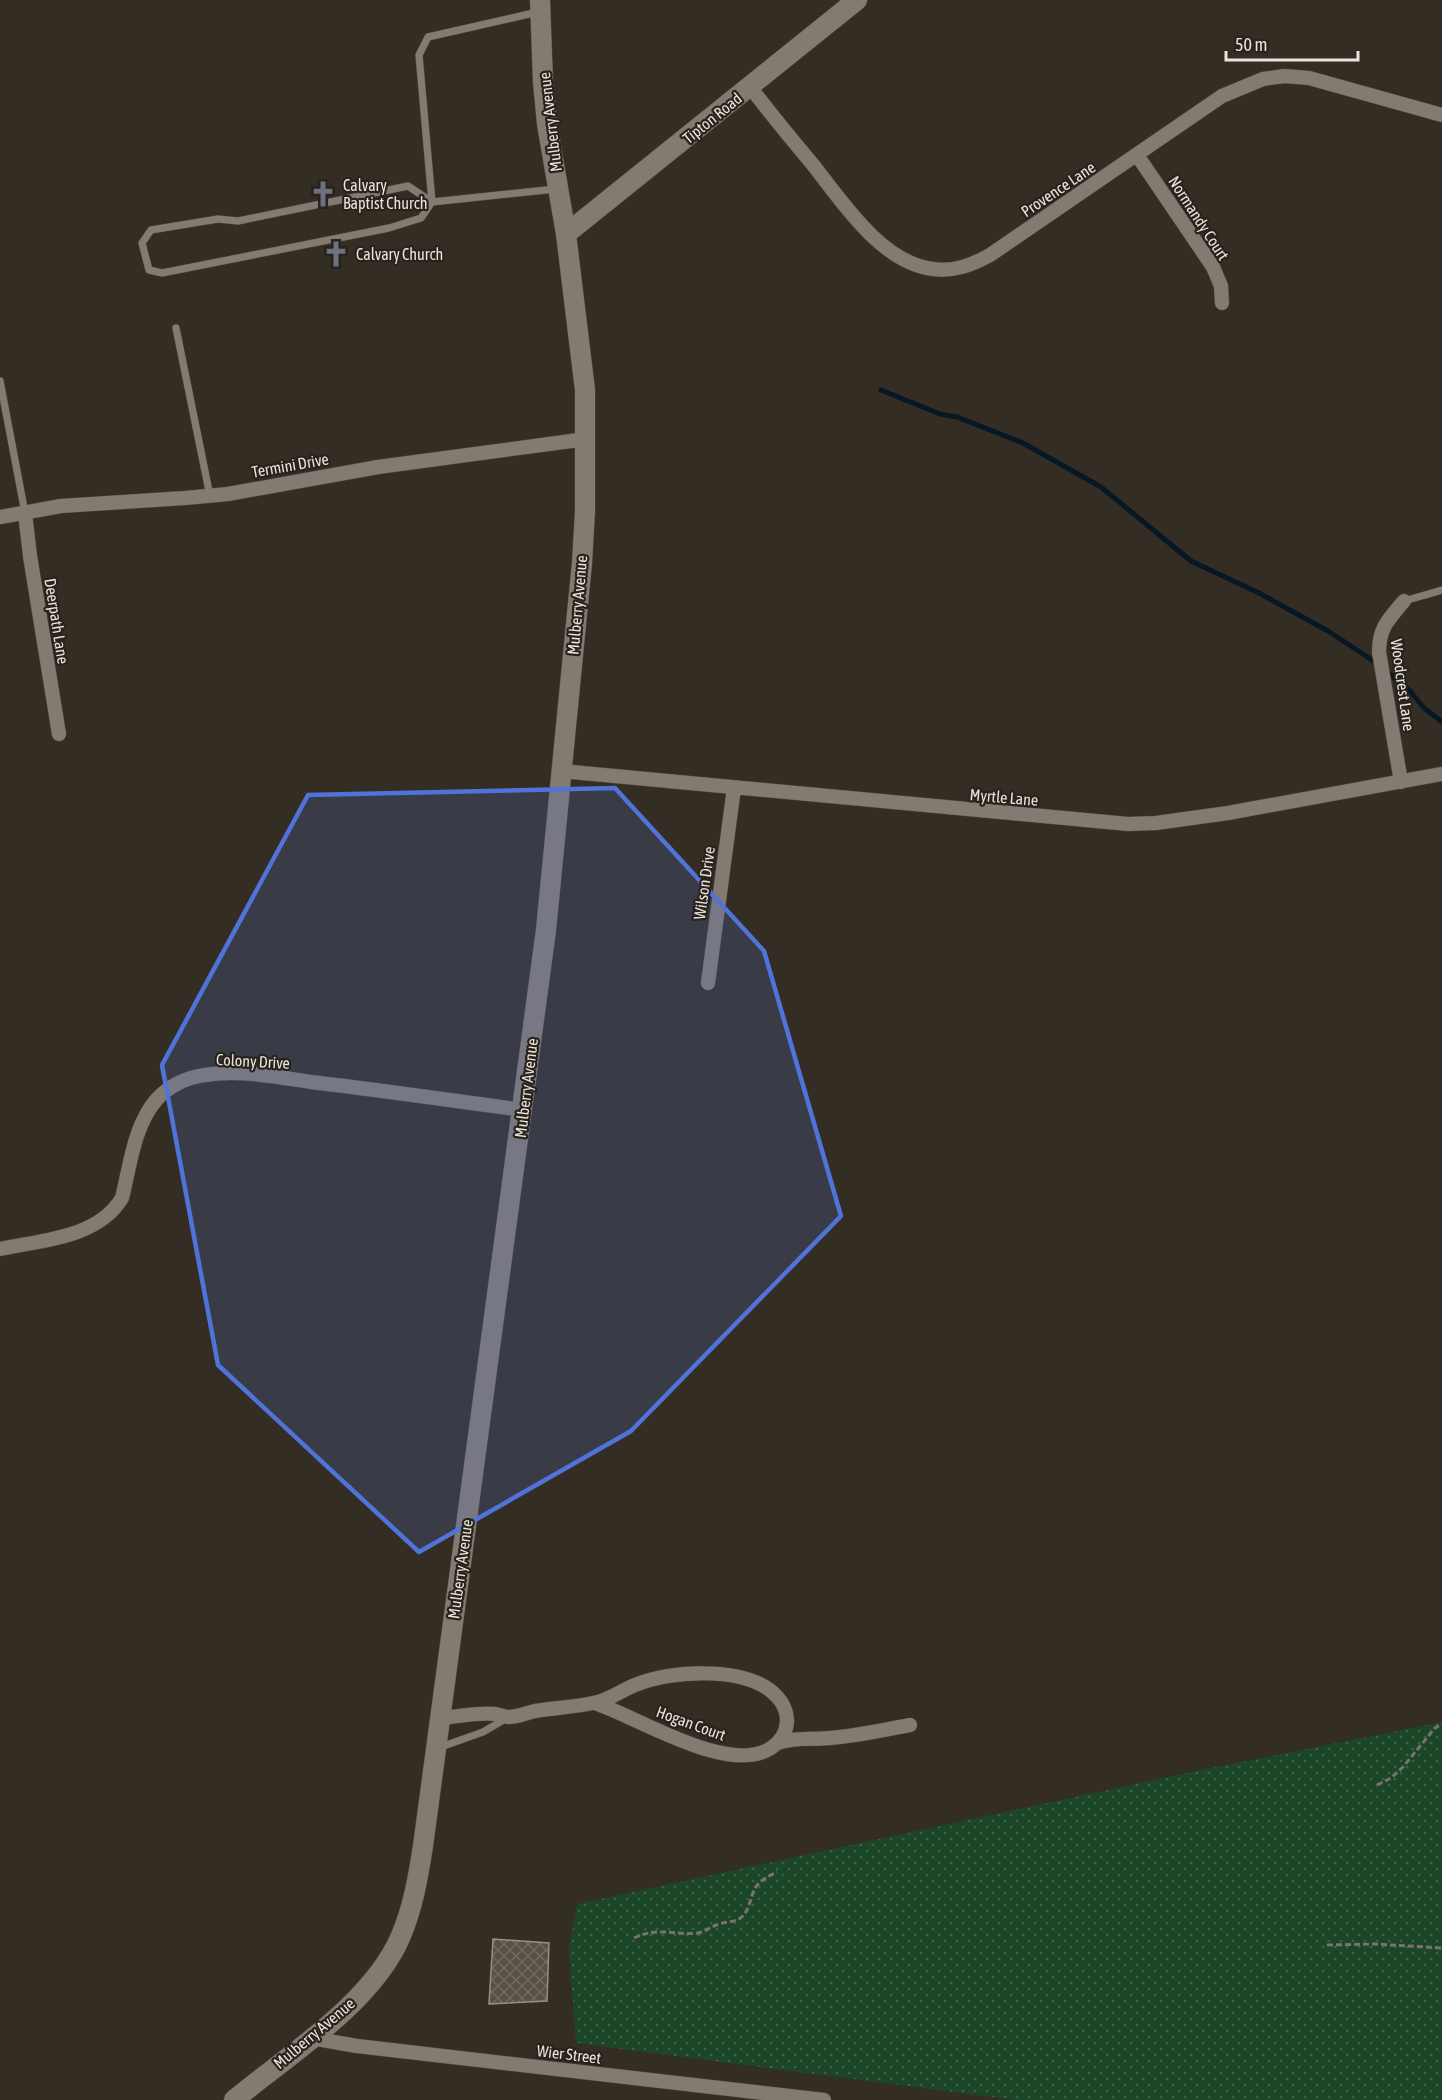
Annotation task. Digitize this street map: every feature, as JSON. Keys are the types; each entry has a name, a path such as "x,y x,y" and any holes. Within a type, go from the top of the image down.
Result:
{"main road":[{"name":"Tipton Road","path":"566,234 856,0"},
{"name":"Mulberry Avenue","path":"234,2100 326,2027 369,1986 399,1941 415,1893 546,930 582,563 586,439 585,390 566,234 544,92 541,6"}],"street":[{"name":"Provence Lane","path":"750,87 860,224 896,255 914,264 933,269 954,269 971,265 990,255 1222,96 1255,82 1284,76 1309,78 1442,115"},
{"name":"Normandy Court","path":"1137,154 1213,267 1221,286 1222,303"},
{"name":"Termini Drive","path":"0,517 61,506 210,496 378,467 586,439"},
{"name":"Deerpath Lane","path":"25,513 59,734"},
{"name":"Woodcrest Lane","path":"1401,782 1379,652 1379,635 1387,621 1404,601"},
{"name":"Myrtle Lane","path":"561,771 656,778 734,788 1128,824 1156,823 1228,813 1442,774"},
{"name":"Wilson Drive","path":"708,983 734,788"},
{"name":"Colony Drive","path":"0,1249 92,1227 116,1208 122,1198 138,1132 147,1112 163,1094 185,1079 205,1075 268,1076 523,1110"},
{"name":"Hogan Court","path":"440,1718 493,1714 509,1717 595,1703 636,1685 664,1677 693,1673 719,1674 768,1688 781,1699 787,1720 783,1736 778,1743"},
{"name":"Hogan Court","path":"595,1703 703,1749 749,1755 766,1751 787,1740 844,1737 910,1725"},
{"name":"Wier Street","path":"311,2038 357,2046 824,2100"}],"lane":[{"path":"541,6 428,37 419,55 432,202 421,218 388,228 162,273 149,270 142,243 151,230 218,219 238,220 408,186 432,202 558,189"},
{"path":"176,327 210,496"},
{"path":"0,381 25,513"},
{"path":"1404,601 1442,590"},
{"name":"Hogan Court","path":"435,1749 497,1726 509,1717"}],"path":[{"path":"1377,1785 1391,1778 1435,1728 1442,1724"},
{"path":"634,1938 662,1931 698,1933 735,1921 745,1913 756,1887 777,1872"},
{"path":"1327,1945 1375,1944 1442,1948"}],"highlighted area":[{"path":"615,788 764,951 841,1216 631,1431 419,1552 218,1365 162,1065 308,795"}],"green space":[{"path":"1442,1722 1442,2100 1015,2100 576,2043 569,1950 577,1904 1187,1773"}],"building":[{"path":"493,1939 549,1943 547,2001 489,2004"}],"waterway":[{"path":"881,390 940,414 957,417 1023,443 1101,487 1191,561 1259,593 1328,631 1378,664"},
{"path":"1385,670 1442,722"}],"place":[{"name":"Calvary Baptist Church","path":"323,194"},
{"name":"Calvary Church","path":"336,254"}]}
